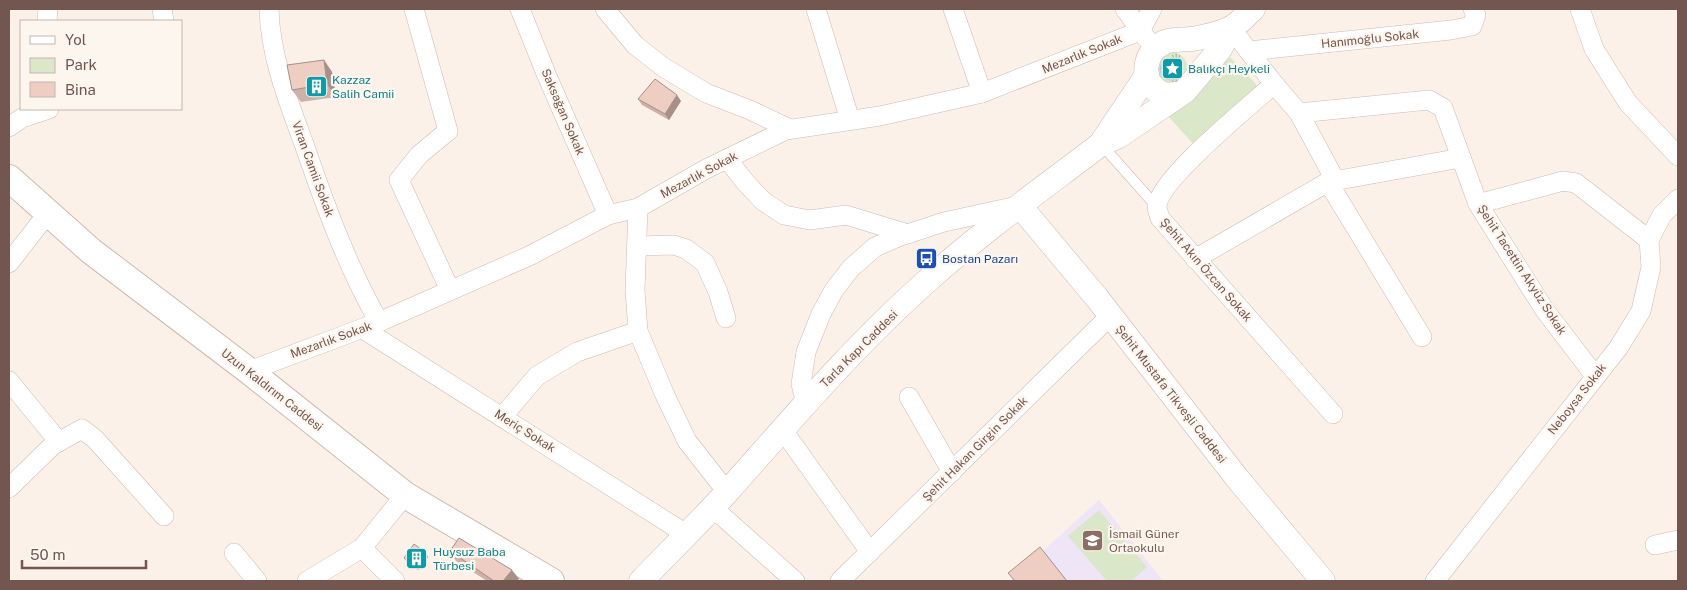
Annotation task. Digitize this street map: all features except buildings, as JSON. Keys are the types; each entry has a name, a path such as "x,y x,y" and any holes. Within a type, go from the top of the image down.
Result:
{"main road":[{"name":"Uzun Kaldırım Caddesi","path":"9,178 91,251 249,371 405,495 551,581"}],"street":[{"name":"Viran Camii Sokak","path":"269,9 269,25 283,86 334,227 362,293 371,325"},
{"path":"414,9 448,131 419,155 399,180 450,290"},
{"name":"Saksağan Sokak","path":"520,9 608,214"},
{"path":"604,9 635,45 663,67 706,93 750,110 790,129"},
{"path":"816,9 850,120"},
{"path":"953,9 982,94"},
{"path":"1125,9 1147,40"},
{"path":"1147,40 1152,9"},
{"name":"Tarla Kapı Caddesi","path":"642,581 719,500 843,363 925,283 965,249 1101,144 1119,136 1185,91 1220,49 1232,28 1253,9"},
{"name":"Hanımoğlu Sokak","path":"1249,51 1465,28 1472,26 1476,15 1473,9"},
{"path":"1580,9 1594,49 1628,103 1678,156"},
{"path":"1232,28 1274,84 1300,113 1331,181 1422,337"},
{"name":"Tarla Kapı Caddesi","path":"1101,144 1147,75 1147,40 1164,42 1195,39 1232,28"},
{"name":"Mezarlık Sokak","path":"249,371 371,325 530,256 608,214 638,208 727,159 790,129 880,116 982,94 1147,40"},
{"path":"1176,41 1193,56 1197,66 1195,78"},
{"path":"1147,75 1151,85 1158,92 1166,95 1178,94"},
{"name":"Şehit Akın Özcan Sokak","path":"1274,84 1181,168 1161,194 1157,207 1160,218 1333,414"},
{"name":"Şehit Tacettin Akyüz Sokak","path":"1300,113 1429,100 1443,108 1478,204 1544,309 1595,376"},
{"path":"9,127 22,118 47,110"},
{"path":"1196,260 1331,181 1461,158"},
{"path":"727,159 763,201 784,215 810,220 846,215 908,234"},
{"path":"1478,204 1564,181 1576,184 1649,240 1662,215 1678,199"},
{"path":"806,404 801,384 806,352 821,314 834,290 851,268 875,247 908,234 944,222 1020,206"},
{"name":"Şehit Mustafa Tikveşli Caddesi","path":"1020,206 1110,316 1237,478 1323,581"},
{"path":"638,208 635,290 638,331 664,393 719,500 795,581"},
{"path":"9,263 48,213"},
{"name":"Neboysa Sokak","path":"1435,581 1619,347 1641,311 1651,267 1649,240"},
{"path":"637,246 674,245 686,249 705,263 718,292 726,318"},
{"name":"Şehit Hakan Girgin Sokak","path":"840,581 1110,316"},
{"name":"Meriç Sokak","path":"371,325 502,417 686,534"},
{"path":"502,417 536,376 577,352 638,331"},
{"path":"9,381 58,442"},
{"path":"909,397 952,472"},
{"path":"9,488 58,442 82,428 95,439 164,516"},
{"path":"782,429 870,552"},
{"path":"308,581 362,548 405,495"},
{"path":"1655,545 1678,540"},
{"path":"362,548 395,581"},
{"path":"234,553 258,581"}],"lane":[{"path":"1101,144 1157,207"}],"shaded area":[{"name":"İsmail Güner Ortaokulu","path":"1099,500 1163,581 1010,581"}],"green space":[{"path":"1174,52 1185,59 1188,72 1177,85 1162,83 1155,62 1163,54"},
{"path":"1230,57 1256,84 1256,87 1196,147 1168,116"},
{"path":"1099,510 1147,567 1131,581 1107,581 1068,536"}],"water":[{"path":"1171,58 1179,61 1182,69 1179,77 1171,80 1163,77 1160,69 1163,61"}],"place":[{"name":"Balıkçı Heykeli","path":"1172,69"},
{"name":"Kazzaz Salih Camii","path":"316,87"},
{"name":"Bostan Pazarı","path":"926,259"},
{"name":"İsmail Güner Ortaokulu","path":"1093,541"},
{"name":"Huysuz Baba Türbesi","path":"417,559"}]}
